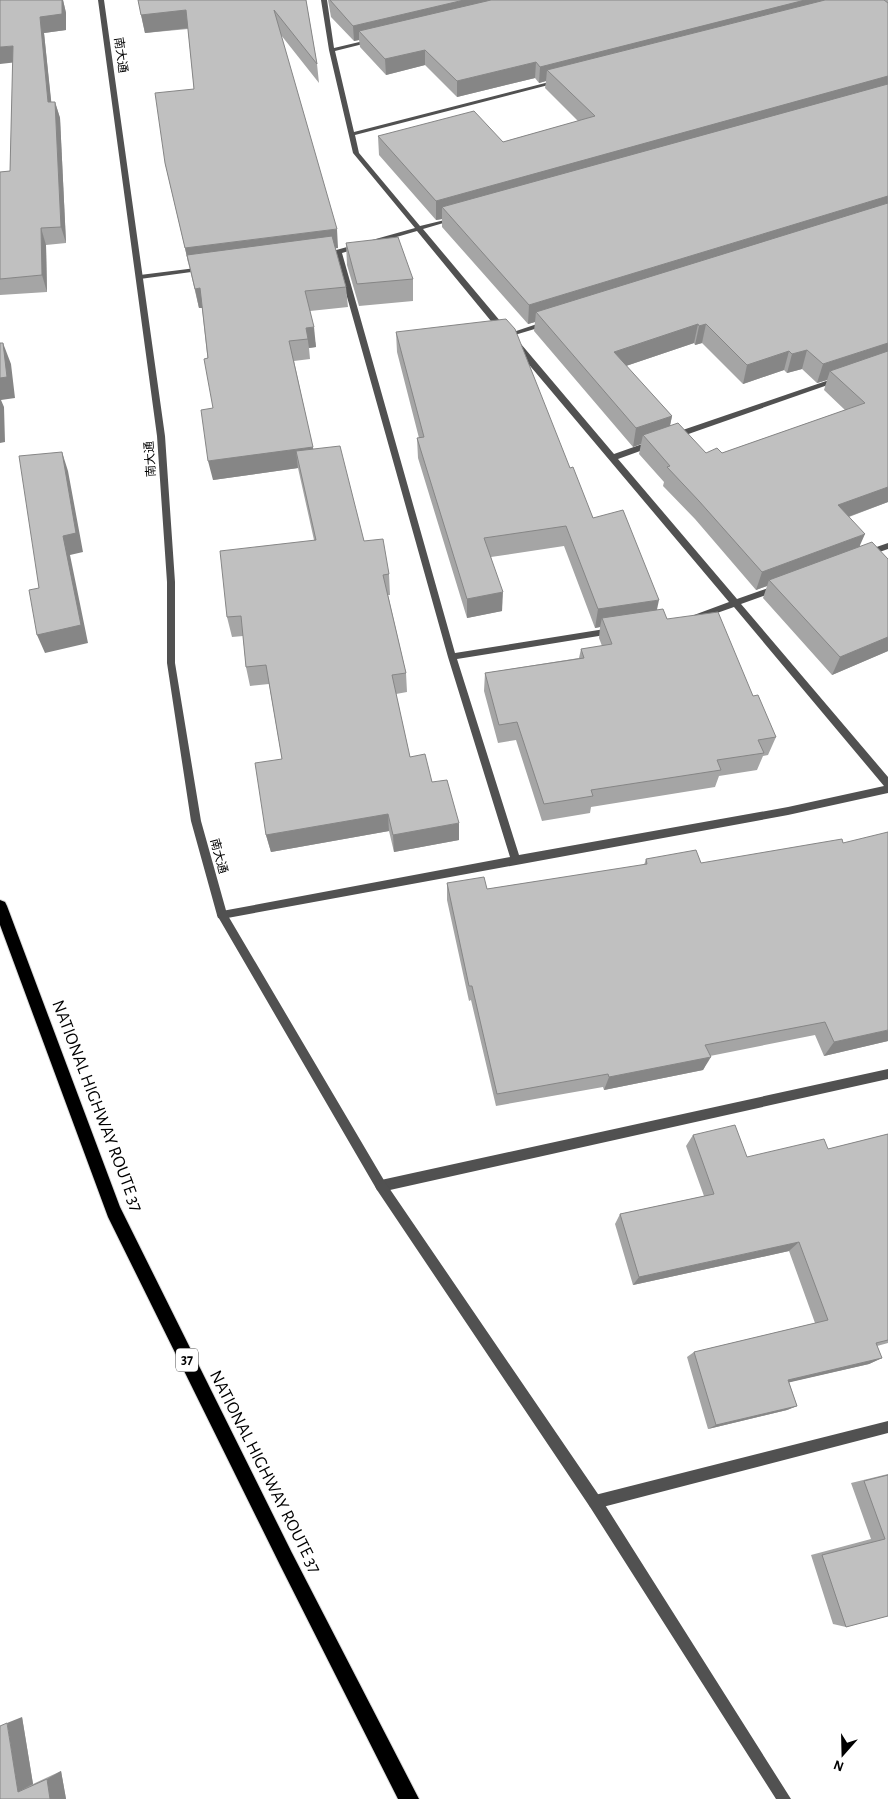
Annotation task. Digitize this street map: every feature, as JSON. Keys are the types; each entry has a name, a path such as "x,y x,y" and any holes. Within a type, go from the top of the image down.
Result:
{"highway":[{"name":"NATIONAL HIGHWAY ROUTE 37","path":"0,906 114,1211 286,1559 409,1799"}],"street":[{"name":"南大通","path":"101,0 161,436 171,582 171,663 196,821 222,915 381,1186 595,1502 784,1799"},
{"path":"324,0 332,50 356,153 888,784"},
{"path":"332,50 380,39"},
{"path":"352,134 564,80"},
{"path":"318,254 338,252 467,214"},
{"path":"338,252 452,658 516,860"},
{"path":"140,277 210,268"},
{"path":"508,335 556,320"},
{"path":"667,439 842,378"},
{"path":"612,458 658,442"},
{"path":"861,556 888,546"},
{"path":"692,618 789,584"},
{"path":"452,658 625,629"},
{"path":"222,915 788,812 888,789"},
{"path":"381,1186 888,1074"},
{"path":"595,1502 888,1426"}],"building":[{"path":"0,0 62,0 62,14 40,17 48,102 55,102 61,227 41,228 42,275 0,279 0,172 10,171 13,46 0,47"},
{"path":"138,0 306,0 317,64 274,10 337,229 185,248 165,163 155,93 194,89 186,10 141,15"},
{"path":"330,0 464,0 353,26"},
{"path":"491,0 805,0 540,67 536,62 457,81 425,50 385,59 359,31"},
{"path":"825,0 884,0 888,3 888,76 436,201 378,136 474,111 503,142 595,116 547,70"},
{"path":"888,84 888,196 529,305 442,207"},
{"path":"888,203 888,343 823,364 807,350 792,354 789,351 747,365 706,324 699,326 698,324 614,352 672,416 636,428 536,312"},
{"path":"332,236 346,287 305,291 314,327 306,328 308,339 289,341 313,447 208,461 201,410 213,408 204,359 208,358 200,288 195,289 187,255"},
{"path":"398,237 413,279 357,284 346,243"},
{"path":"506,319 515,329 570,468 573,467 593,518 623,510 659,600 598,609 566,526 484,538 503,592 467,599 417,438 424,437 396,332"},
{"path":"0,343 3,343 7,377 0,378"},
{"path":"888,351 888,487 838,505 865,534 762,572 667,467 670,466 643,435 678,423 706,453 717,448 722,453 865,403 830,371"},
{"path":"340,446 364,541 383,539 389,574 383,575 406,673 392,675 410,757 425,754 432,782 447,780 459,823 393,835 388,814 266,835 255,763 282,759 266,665 246,667 241,616 227,617 220,551 316,540 296,451"},
{"path":"62,452 76,533 63,536 81,625 37,635 29,590 39,588 19,456"},
{"path":"872,542 888,559 888,637 840,657 769,580"},
{"path":"663,609 667,619 718,612 753,696 758,695 776,737 758,740 764,753 717,760 721,770 591,790 593,796 544,804 517,722 499,725 485,673 584,658 581,649 612,644 602,618"},
{"path":"888,832 888,1030 834,1042 825,1022 705,1045 711,1057 609,1077 608,1074 497,1094 472,986 469,986 447,883 484,877 487,889 647,864 646,859 696,850 701,863 842,839 843,843"},
{"path":"735,1125 747,1157 824,1139 828,1149 888,1134 888,1340 876,1343 882,1358 788,1380 797,1406 716,1425 694,1352 828,1320 799,1242 639,1277 620,1214 714,1194 693,1135"},
{"path":"888,1475 888,1616 846,1627 822,1555 885,1539 864,1481"},
{"path":"7,1723 18,1792 47,1779 50,1799 0,1799 0,1726"}]}
